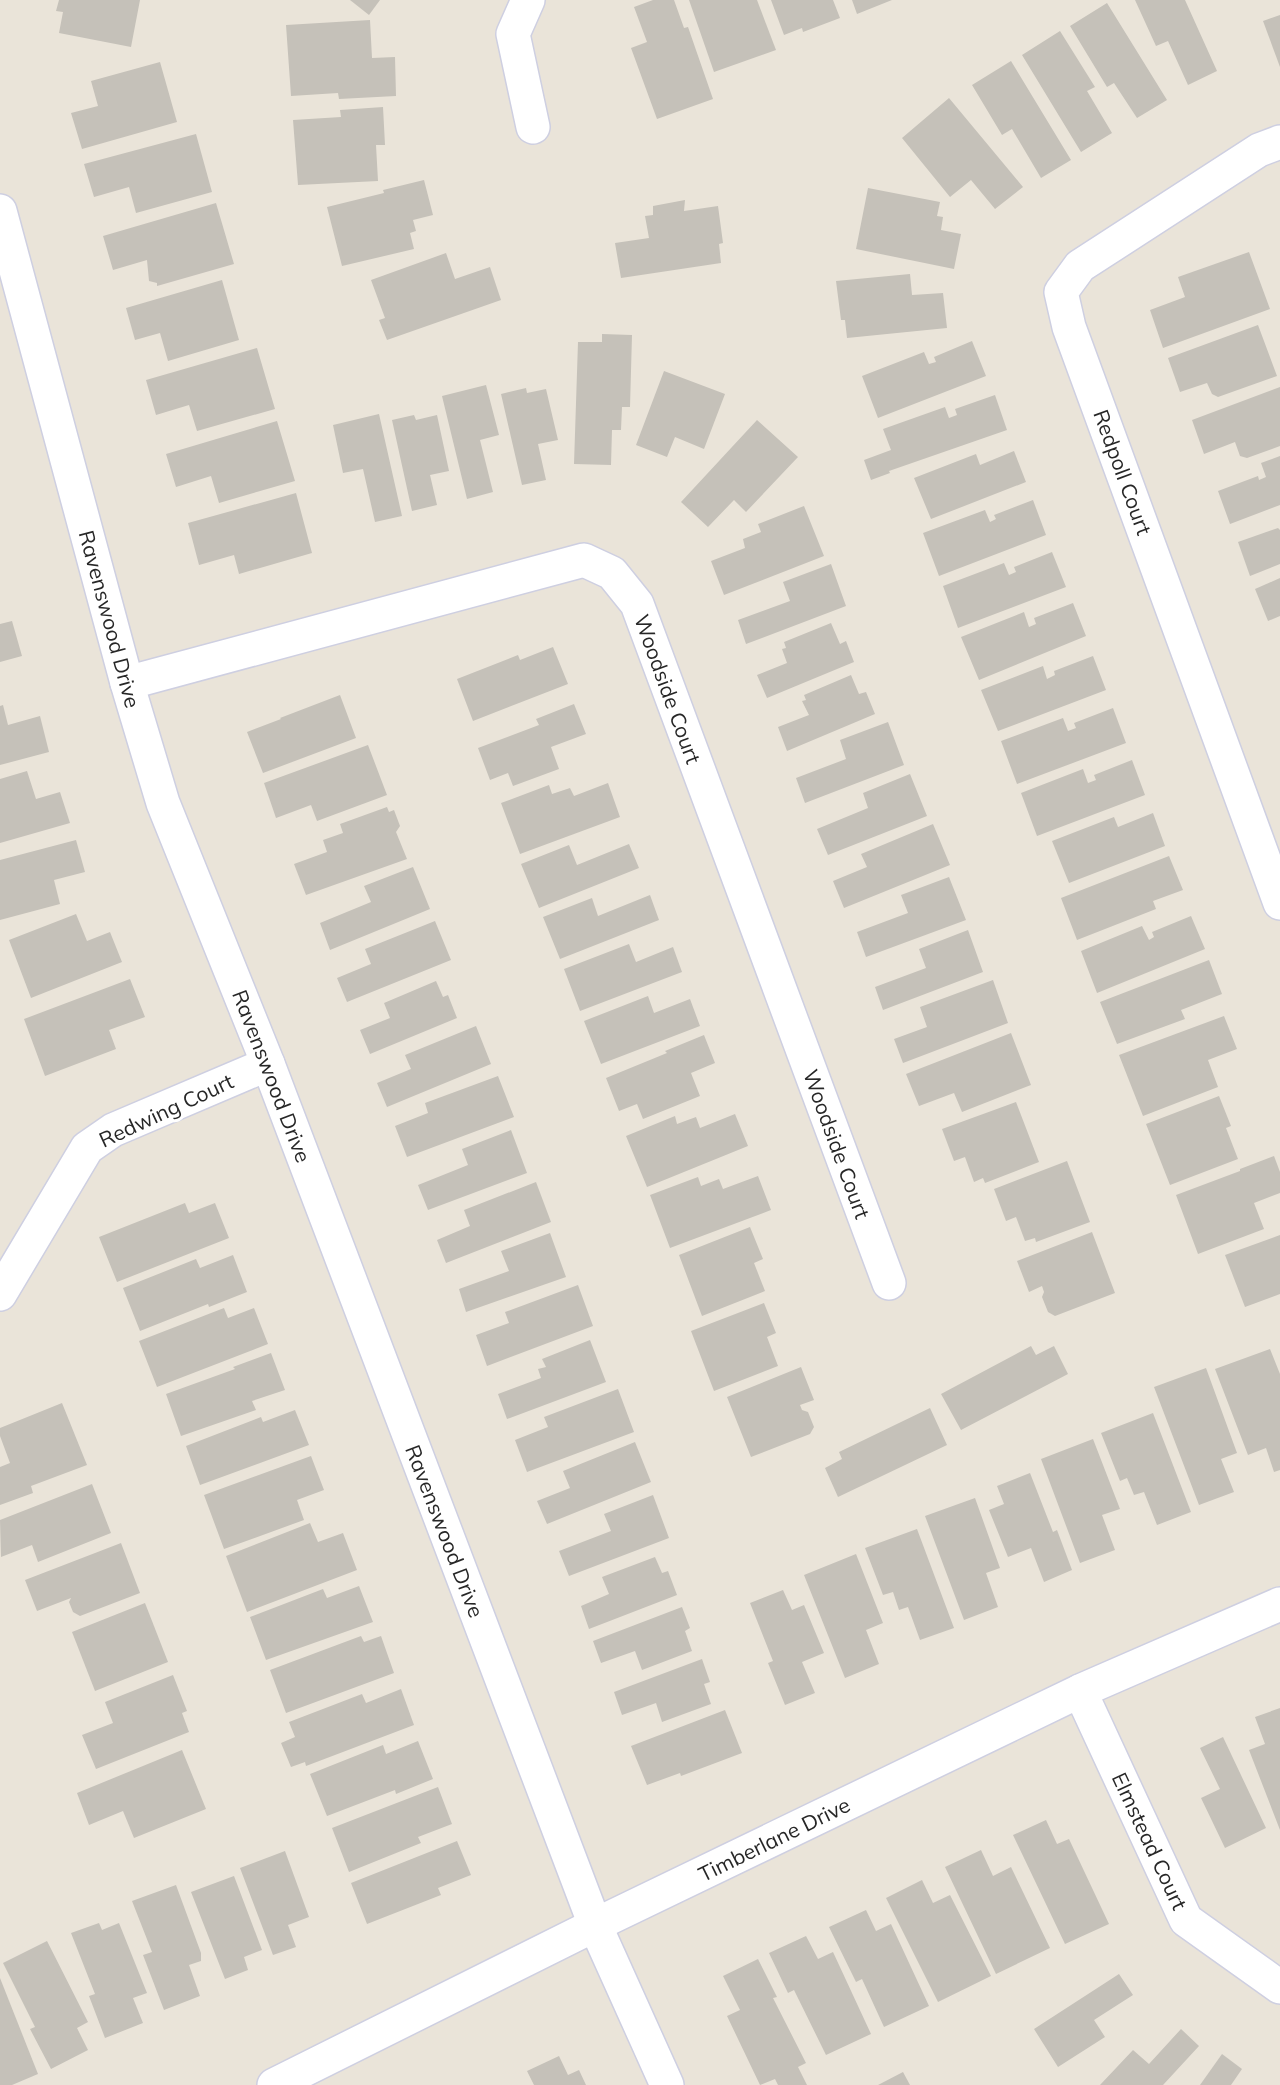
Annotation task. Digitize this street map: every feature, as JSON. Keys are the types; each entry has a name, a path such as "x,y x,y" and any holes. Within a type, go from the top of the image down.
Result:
{"street":[{"path":"528,0 513,34 533,127"},
{"name":"Redpoll Court","path":"1280,142 1259,150 1080,266 1061,292 1070,327 1280,903"},
{"name":"Ravenswood Drive","path":"0,211 127,683 163,803 268,1064 595,1925 667,2085"},
{"name":"Woodside Court","path":"127,683 584,560 612,573 637,604 889,1283"},
{"name":"Redwing Court","path":"0,1294 87,1148 113,1130 268,1064"},
{"name":"Timberlane Drive","path":"274,2085 595,1925 1080,1691 1280,1604"},
{"name":"Elmstead Court","path":"1080,1691 1186,1920 1280,1987"}],"building":[{"path":"59,0 140,0 131,47 59,33 63,12 56,11"},
{"path":"350,0 380,0 369,15"},
{"path":"653,0 674,0 684,28 688,27 713,99 657,119 631,48 647,42 634,7"},
{"path":"689,0 757,0 776,50 714,72"},
{"path":"771,0 833,0 840,18 803,32 802,28 784,35"},
{"path":"852,0 892,0 857,14"},
{"path":"1135,0 1185,0 1217,71 1188,85 1168,41 1156,46"},
{"path":"1107,3 1167,100 1137,118 1114,83 1107,87 1070,26"},
{"path":"1280,15 1280,67 1263,21"},
{"path":"370,20 372,58 395,57 396,96 339,99 338,93 291,96 286,25"},
{"path":"1060,31 1095,87 1087,91 1112,133 1081,152 1022,55"},
{"path":"1011,61 1071,160 1041,178 1012,129 1002,135 972,85"},
{"path":"160,62 177,122 82,149 71,113 98,106 91,81"},
{"path":"949,98 1023,187 995,209 971,180 950,197 902,138"},
{"path":"383,107 385,145 376,145 378,181 298,185 293,120 341,117 340,110"},
{"path":"196,134 212,192 136,213 129,187 94,197 84,164"},
{"path":"424,180 433,215 413,220 416,231 410,233 414,249 342,266 327,207"},
{"path":"868,188 940,202 937,216 943,217 941,230 961,234 954,269 856,249"},
{"path":"685,200 684,211 718,206 723,243 719,244 721,263 621,278 615,243 649,238 645,216 653,215 653,206"},
{"path":"216,203 234,264 157,286 157,283 149,281 147,260 113,270 103,236"},
{"path":"1249,252 1270,309 1163,348 1150,310 1185,297 1178,277"},
{"path":"446,253 455,279 490,267 501,300 387,340 379,320 385,318 371,280"},
{"path":"910,274 912,295 943,293 947,328 847,338 845,320 841,320 836,281"},
{"path":"222,280 239,340 168,361 160,333 135,340 126,308"},
{"path":"1258,325 1277,376 1218,397 1212,394 1207,383 1180,392 1168,358"},
{"path":"602,334 632,335 630,407 622,407 621,430 612,430 611,465 574,464 578,342 602,342"},
{"path":"972,341 986,376 878,418 862,376 924,352 929,364 936,362 934,357"},
{"path":"257,348 275,409 197,431 189,405 156,415 146,380"},
{"path":"664,371 725,394 704,449 675,437 667,457 636,445"},
{"path":"486,385 499,435 480,440 493,492 467,499 442,396"},
{"path":"1280,387 1280,446 1247,458 1240,456 1235,442 1204,454 1192,420"},
{"path":"526,388 527,393 546,389 558,440 538,444 546,480 522,485 501,394"},
{"path":"995,395 1007,430 889,471 890,473 871,480 864,460 891,450 883,429 945,407 949,418 957,415 955,409"},
{"path":"379,414 402,516 375,522 363,469 343,473 333,425"},
{"path":"414,415 416,420 437,415 449,471 430,475 437,505 412,511 392,420"},
{"path":"757,420 798,457 746,512 734,500 708,527 681,502"},
{"path":"277,421 295,481 219,503 211,476 176,487 166,454"},
{"path":"1014,451 1026,482 931,519 914,478 976,454 980,465"},
{"path":"1280,456 1280,505 1230,524 1218,491 1258,476 1259,480 1266,477 1261,463"},
{"path":"296,493 312,553 239,574 234,555 199,565 188,523"},
{"path":"1033,500 1046,535 939,576 923,533 985,510 990,522 996,519 994,515"},
{"path":"804,506 824,556 724,595 711,561 745,548 743,539 761,532 758,524"},
{"path":"1278,528 1280,530 1280,564 1250,576 1238,542"},
{"path":"1052,552 1066,587 958,628 943,586 1004,563 1009,575 1016,572 1014,567"},
{"path":"831,564 846,606 746,644 738,620 790,601 783,582"},
{"path":"1280,578 1280,616 1268,621 1255,589"},
{"path":"1073,603 1086,636 979,680 961,637 1024,612 1029,627 1036,624 1034,618"},
{"path":"12,621 22,656 0,662 0,624"},
{"path":"831,623 840,644 846,641 854,662 767,698 757,675 787,663 782,649 786,648 784,642"},
{"path":"553,647 568,684 473,721 457,679 518,655 520,660"},
{"path":"1093,656 1106,690 998,731 981,690 1043,666 1047,679 1055,675 1054,671"},
{"path":"851,675 859,694 866,692 875,714 787,751 778,727 809,715 802,701 806,700 804,695"},
{"path":"340,695 356,738 263,773 247,732"},
{"path":"574,704 586,734 551,747 559,769 513,786 508,773 490,780 478,748 539,725 536,719"},
{"path":"3,705 8,725 40,716 49,752 0,765 0,706"},
{"path":"1113,708 1126,743 1017,784 1001,741 1063,718 1068,731 1076,728 1074,723"},
{"path":"888,722 904,765 805,803 796,778 846,759 840,740"},
{"path":"368,745 387,795 317,821 311,805 276,818 264,783"},
{"path":"1132,760 1145,795 1037,836 1021,793 1083,769 1088,783 1096,780 1094,775"},
{"path":"27,771 36,799 60,792 70,823 0,843 0,779"},
{"path":"910,774 927,816 828,855 817,829 868,808 863,793"},
{"path":"608,783 620,817 520,854 501,803 549,785 552,794 570,788 574,796"},
{"path":"387,807 389,812 394,810 400,826 396,832 407,859 306,895 294,864 327,852 323,840 343,833 340,824"},
{"path":"1153,813 1165,846 1069,883 1052,841 1114,817 1118,827"},
{"path":"933,824 950,865 844,908 833,881 867,867 861,854"},
{"path":"76,840 85,872 54,880 60,904 0,920 0,860"},
{"path":"629,844 639,868 539,908 521,864 569,845 577,865"},
{"path":"1169,856 1183,890 1153,901 1156,909 1077,940 1061,898"},
{"path":"413,867 430,909 330,950 320,923 371,902 364,886"},
{"path":"949,877 966,920 866,957 857,932 908,913 901,895"},
{"path":"650,895 659,920 560,959 543,917 592,898 598,916"},
{"path":"76,914 87,941 110,932 122,962 31,998 9,940"},
{"path":"1191,916 1205,949 1097,993 1081,951 1142,926 1149,940 1154,937 1152,932"},
{"path":"435,921 451,960 347,1002 337,978 371,964 365,949"},
{"path":"968,930 983,972 883,1010 875,987 926,968 919,949"},
{"path":"629,944 636,962 673,947 682,972 580,1011 564,969"},
{"path":"1209,960 1222,994 1181,1010 1185,1019 1117,1044 1100,1002"},
{"path":"130,979 145,1017 109,1030 116,1049 45,1076 24,1019"},
{"path":"993,980 1008,1023 903,1063 894,1039 927,1027 920,1007"},
{"path":"436,981 443,997 448,995 457,1018 370,1054 360,1030 390,1018 384,1003"},
{"path":"648,996 654,1013 690,999 700,1026 601,1064 584,1021"},
{"path":"1224,1016 1237,1049 1208,1060 1218,1087 1143,1116 1119,1055"},
{"path":"476,1026 491,1064 387,1107 377,1083 411,1069 405,1055"},
{"path":"1011,1033 1031,1085 962,1112 954,1093 919,1106 906,1074"},
{"path":"704,1035 715,1063 691,1073 700,1096 643,1119 637,1104 619,1111 606,1078"},
{"path":"498,1076 514,1117 407,1157 395,1126 428,1113 425,1103"},
{"path":"1219,1096 1231,1126 1226,1128 1238,1159 1170,1185 1146,1124"},
{"path":"1016,1102 1039,1162 985,1183 983,1178 974,1182 965,1157 954,1161 942,1129"},
{"path":"735,1114 748,1146 647,1187 626,1136 675,1116 677,1124 696,1117 700,1128"},
{"path":"511,1130 527,1173 428,1210 418,1185 468,1165 462,1149"},
{"path":"1274,1156 1280,1172 1280,1193 1254,1203 1264,1229 1198,1254 1176,1195"},
{"path":"1067,1161 1090,1222 1036,1242 1035,1238 1025,1241 1016,1217 1006,1221 994,1189"},
{"path":"758,1176 771,1210 670,1248 650,1195 698,1177 701,1186 719,1179 723,1189"},
{"path":"536,1182 551,1222 446,1263 437,1240 470,1226 464,1210"},
{"path":"185,1203 189,1213 215,1203 229,1238 117,1282 99,1237"},
{"path":"750,1227 763,1259 754,1263 765,1291 702,1316 679,1255"},
{"path":"1092,1232 1115,1293 1055,1316 1048,1312 1042,1297 1044,1292 1042,1286 1029,1292 1017,1261"},
{"path":"550,1233 566,1277 466,1312 459,1289 509,1271 501,1251"},
{"path":"1280,1235 1280,1294 1245,1307 1225,1255"},
{"path":"233,1255 247,1292 209,1307 208,1304 140,1331 123,1288 196,1259 200,1268"},
{"path":"578,1285 593,1326 487,1366 476,1335 509,1323 505,1312"},
{"path":"764,1303 776,1333 767,1337 778,1366 714,1391 691,1331"},
{"path":"224,1308 228,1318 254,1308 268,1344 157,1387 139,1341"},
{"path":"590,1340 606,1382 507,1419 498,1394 541,1378 538,1369 546,1367 542,1359"},
{"path":"1031,1346 1036,1355 1054,1346 1068,1374 961,1430 941,1394"},
{"path":"1270,1349 1280,1374 1280,1470 1274,1472 1266,1448 1248,1455 1215,1369"},
{"path":"271,1353 285,1390 252,1401 256,1410 181,1436 166,1394 235,1369 233,1367"},
{"path":"801,1367 814,1400 800,1405 802,1410 808,1412 814,1427 810,1434 751,1457 727,1397"},
{"path":"1206,1368 1237,1453 1221,1459 1234,1492 1199,1505 1154,1387"},
{"path":"618,1389 634,1432 527,1472 515,1440 548,1427 544,1417"},
{"path":"62,1403 87,1465 31,1486 33,1493 0,1505 0,1467 10,1463 0,1436 0,1428"},
{"path":"930,1408 947,1445 838,1497 825,1468 842,1459 839,1452"},
{"path":"295,1410 309,1445 200,1485 186,1446 261,1417 263,1422"},
{"path":"1153,1413 1191,1512 1157,1525 1144,1492 1134,1495 1127,1478 1120,1481 1101,1433"},
{"path":"1093,1439 1120,1509 1102,1515 1115,1550 1080,1563 1041,1459"},
{"path":"635,1442 651,1482 547,1524 537,1501 570,1488 563,1471"},
{"path":"311,1456 324,1490 297,1500 304,1520 224,1549 204,1495"},
{"path":"1030,1473 1053,1532 1057,1530 1072,1570 1044,1582 1031,1548 1008,1557 989,1510 1004,1504 997,1486"},
{"path":"92,1484 111,1533 38,1562 32,1545 1,1557 0,1520"},
{"path":"653,1495 669,1538 569,1576 559,1551 611,1531 604,1514"},
{"path":"975,1498 1000,1568 986,1573 998,1607 964,1620 925,1516"},
{"path":"310,1523 318,1542 343,1533 357,1570 247,1612 226,1556"},
{"path":"917,1529 954,1628 920,1640 908,1607 899,1610 893,1592 883,1595 865,1548"},
{"path":"121,1543 140,1593 80,1616 73,1612 69,1602 71,1598 37,1611 25,1580"},
{"path":"856,1554 883,1623 866,1630 879,1664 845,1678 804,1575"},
{"path":"655,1557 662,1573 668,1571 677,1595 589,1629 581,1606 609,1594 602,1577"},
{"path":"359,1586 373,1622 266,1660 250,1617 323,1589 327,1598"},
{"path":"783,1590 792,1610 804,1605 824,1653 802,1662 815,1693 785,1705 768,1663 773,1661 750,1603"},
{"path":"145,1603 168,1662 95,1691 72,1632"},
{"path":"682,1607 690,1628 685,1631 692,1651 642,1670 635,1651 601,1663 593,1641"},
{"path":"361,1636 364,1642 381,1636 394,1673 286,1713 270,1670"},
{"path":"702,1659 710,1682 704,1684 711,1704 662,1722 656,1703 622,1715 614,1692"},
{"path":"173,1675 187,1711 182,1713 189,1732 96,1769 82,1735 113,1723 105,1702"},
{"path":"401,1689 414,1725 306,1766 305,1762 291,1767 281,1743 295,1737 289,1722 362,1694 366,1703"},
{"path":"1280,1708 1280,1830 1249,1750 1265,1744 1255,1717"},
{"path":"725,1710 742,1753 681,1776 680,1773 647,1785 631,1746"},
{"path":"1223,1737 1266,1828 1225,1848 1201,1798 1220,1789 1200,1748"},
{"path":"418,1741 433,1779 396,1794 395,1790 327,1816 310,1774 383,1745 386,1754"},
{"path":"182,1750 206,1809 134,1838 123,1811 89,1825 77,1793"},
{"path":"438,1787 452,1824 418,1837 421,1843 349,1872 332,1828"},
{"path":"1046,1820 1057,1844 1069,1839 1109,1924 1065,1944 1013,1835"},
{"path":"457,1841 471,1875 438,1888 441,1895 367,1924 351,1883"},
{"path":"981,1850 993,1876 1011,1867 1050,1948 996,1974 945,1867"},
{"path":"285,1851 309,1917 288,1925 296,1947 273,1955 240,1868"},
{"path":"234,1876 262,1950 244,1957 248,1970 225,1979 191,1892"},
{"path":"922,1880 933,1903 950,1895 991,1976 938,2002 886,1898"},
{"path":"176,1885 201,1953 201,1961 189,1965 200,1996 164,2010 143,1955 152,1952 132,1901"},
{"path":"866,1910 876,1931 891,1924 929,2006 884,2027 862,1979 856,1982 829,1927"},
{"path":"99,1923 102,1930 119,1923 147,1993 133,1998 143,2023 105,2038 89,1996 95,1994 71,1933"},
{"path":"806,1936 818,1959 833,1952 871,2034 826,2055 794,1990 788,1993 769,1953"},
{"path":"47,1941 88,2022 77,2028 88,2050 51,2069 30,2029 35,2027 3,1963"},
{"path":"758,1959 777,1997 773,1998 806,2063 798,2067 807,2085 778,2085 775,2079 760,2085 727,2016 740,2010 723,1976"},
{"path":"1119,1974 1133,1995 1094,2020 1105,2037 1058,2067 1034,2029"},
{"path":"0,1978 38,2074 12,2085 0,2085"},
{"path":"1181,2029 1199,2046 1163,2085 1100,2085 1133,2050 1149,2064"},
{"path":"1222,2054 1242,2069 1231,2085 1200,2085"},
{"path":"559,2056 568,2075 579,2070 586,2085 534,2085 527,2071"},
{"path":"903,2072 910,2085 878,2085"}]}
